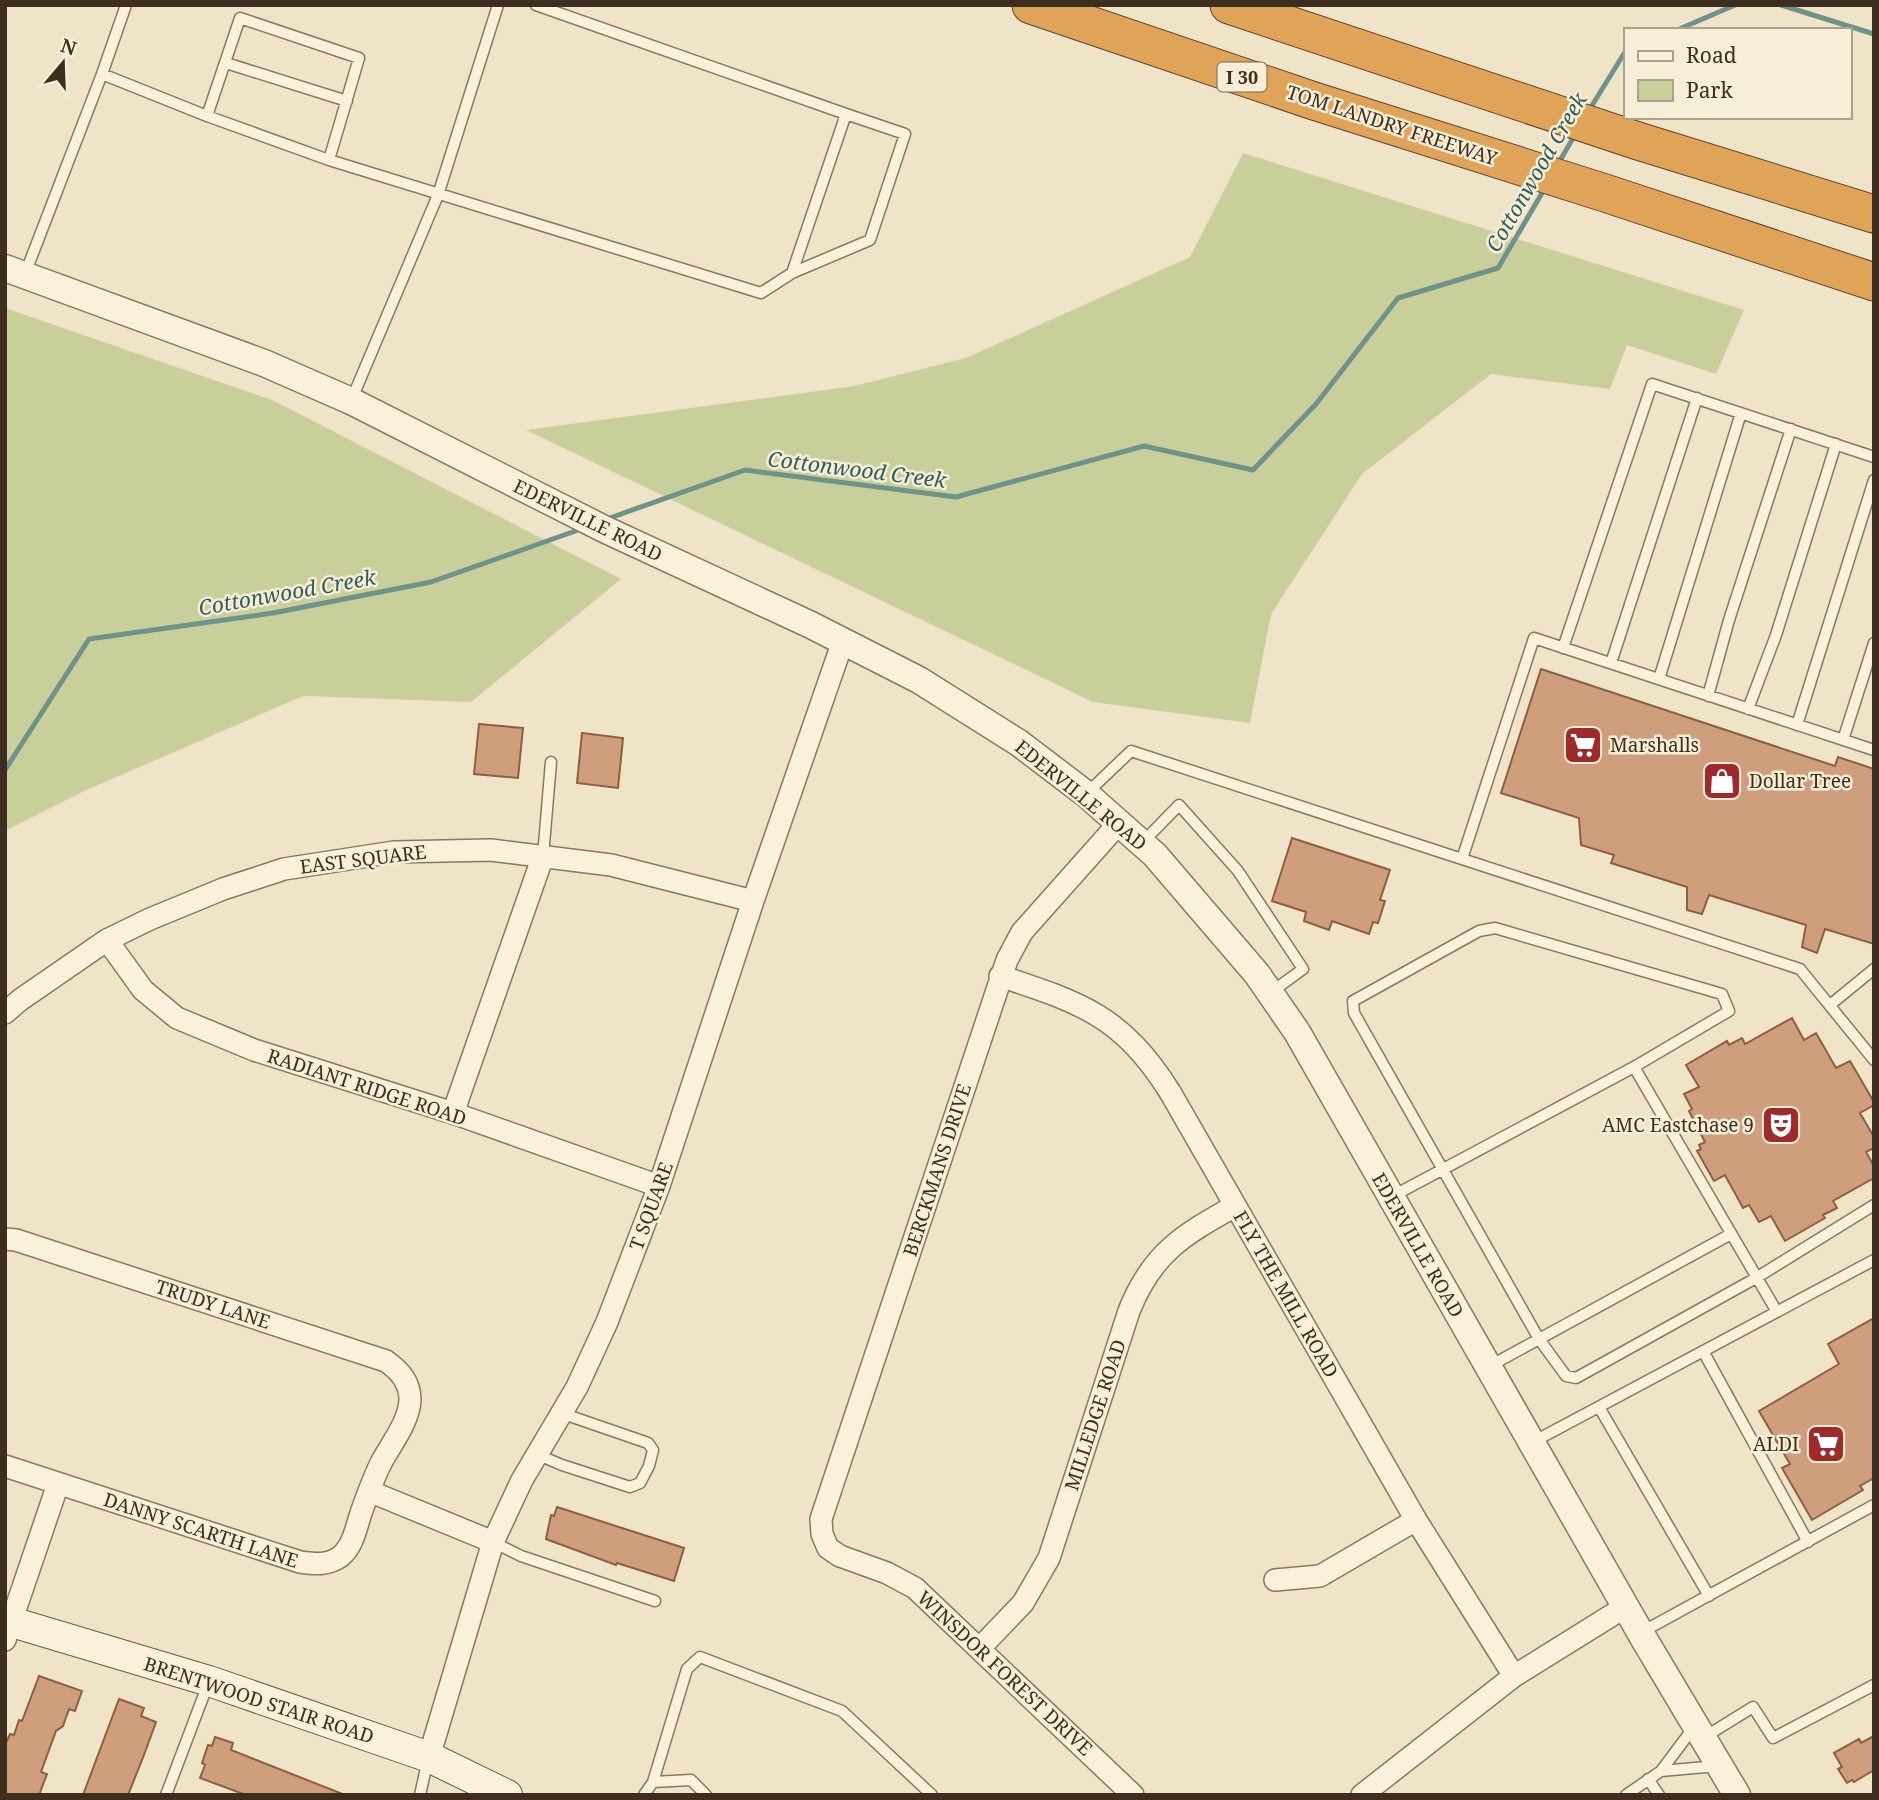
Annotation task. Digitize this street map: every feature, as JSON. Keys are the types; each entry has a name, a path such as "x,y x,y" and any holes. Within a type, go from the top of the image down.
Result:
{"highway":[{"name":"TOM LANDRY FREEWAY","path":"1031,5 1874,282"},
{"path":"1229,5 1638,141 1874,214"},
{"path":"1643,207 1681,232 1874,298"}],"main road":[{"name":"BRENTWOOD STAIR ROAD","path":"8,1627 209,1681 429,1757 507,1795"}],"street":[{"name":"EDERVILLE ROAD","path":"15,271 264,363 351,401 696,574 844,641 919,680 1019,743 1119,823 1155,855 1226,936 1297,1032 1625,1607 1737,1795"},
{"name":"T SQUARE","path":"429,1757 493,1542 536,1454 577,1387 607,1322 659,1185 753,901 844,641"},
{"name":"BERCKMANS DRIVE","path":"828,1548 822,1534 821,1518 1000,976 1022,932 1119,823"},
{"name":"EAST SQUARE","path":"5,1013 107,940 149,919 223,889 284,869 394,852 491,849 611,865 753,901"},
{"path":"453,1113 543,856"},
{"name":"RADIANT RIDGE ROAD","path":"107,940 142,990 177,1018 254,1050 453,1113 659,1185"},
{"name":"FLY THE MILL ROAD","path":"1000,976 1063,997 1086,1008 1129,1038 1157,1072 1416,1520 1514,1676"},
{"name":"MILLEDGE ROAD","path":"979,1648 1023,1603 1048,1558 1140,1284 1168,1249 1189,1231 1235,1206"},
{"name":"TRUDY LANE","path":"5,1238 386,1361 400,1371 409,1387"},
{"name":"DANNY SCARTH LANE","path":"5,1466 300,1562 317,1565 331,1562 342,1555 351,1544 369,1491 405,1420 410,1403 409,1387"},
{"path":"8,1627 58,1484"},
{"path":"369,1491 493,1542"},
{"path":"1275,1580 1320,1576 1416,1520"},
{"name":"WINSDOR FOREST DRIVE","path":"828,1548 840,1556 887,1573 915,1588 1133,1795"},
{"path":"1362,1795 1514,1676 1625,1607"}],"lane":[{"path":"15,271 103,74 126,5"},
{"path":"351,401 438,195 498,5"},
{"path":"103,74 207,116 329,160 761,293 792,273 870,240 905,134 536,5"},
{"path":"207,116 240,18 359,58 329,160"},
{"path":"226,63 347,101"},
{"path":"792,273 846,114"},
{"path":"1563,648 1652,384 1874,457"},
{"path":"1611,663 1697,398"},
{"path":"1659,679 1741,413"},
{"path":"1708,696 1729,620 1791,429"},
{"path":"1748,709 1776,635 1836,444"},
{"path":"1797,725 1874,480"},
{"path":"1462,859 1534,638 1874,750"},
{"path":"1843,740 1874,643"},
{"path":"1086,794 1131,751 1800,969 1874,1060"},
{"path":"543,856 551,762"},
{"path":"1142,844 1179,805 1238,871 1303,969 1270,993"},
{"path":"1391,1197 1444,1169 1634,1067 1729,1011 1722,994 1495,928 1479,931 1353,1002 1354,1013 1444,1169 1539,1339 1566,1376 1576,1378 1756,1278 1874,1205"},
{"path":"1830,1005 1874,969"},
{"path":"1634,1067 1777,1312"},
{"path":"1488,1367 1731,1234"},
{"path":"1531,1443 1874,1260"},
{"path":"1703,1352 1808,1542"},
{"path":"1599,1407 1709,1596"},
{"path":"536,1454 630,1487 640,1483 649,1466 653,1450 648,1443 561,1413"},
{"path":"1640,1633 1874,1505"},
{"path":"493,1542 521,1556 655,1601"},
{"path":"644,1795 653,1782 687,1669 700,1657 842,1711 932,1795"},
{"path":"166,1795 209,1681"},
{"path":"1626,1795 1661,1771 1699,1731 1753,1707 1773,1738 1874,1685"},
{"path":"420,1795 429,1757"},
{"path":"1661,1771 1720,1766"},
{"path":"1648,1779 1659,1795"},
{"path":"653,1782 691,1780 706,1795"}],"green space":[{"path":"1243,153 1744,310 1716,374 1627,345 1610,389 1491,374 1362,474 1271,614 1250,723 1093,702 526,430 855,386 966,358 1190,257"},
{"path":"5,308 272,400 621,579 471,702 303,696 82,792 5,831"}],"building":[{"path":"1541,669 1835,766 1838,757 1874,769 1874,944 1825,929 1817,953 1802,947 1806,925 1709,895 1702,914 1687,910 1687,887 1611,863 1614,855 1581,845 1579,818 1501,793"},
{"path":"479,724 523,728 518,778 474,774"},
{"path":"582,733 623,738 618,788 577,783"},
{"path":"1292,838 1390,870 1380,900 1385,901 1378,923 1373,922 1369,934 1332,921 1329,930 1304,921 1306,912 1272,901"},
{"name":"AMC Eastchase 9","path":"1792,1018 1804,1040 1816,1033 1836,1068 1850,1061 1874,1102 1874,1105 1860,1113 1874,1137 1874,1148 1866,1152 1874,1166 1874,1178 1833,1201 1837,1208 1823,1215 1825,1218 1785,1241 1771,1216 1759,1222 1749,1205 1743,1208 1725,1175 1714,1181 1697,1151 1701,1149 1699,1145 1705,1142 1689,1111 1692,1109 1684,1094 1699,1087 1686,1065 1727,1041 1729,1045 1742,1038 1745,1044"},
{"name":"ALDI","path":"1874,1318 1874,1478 1860,1486 1863,1490 1812,1520 1782,1468 1790,1464 1759,1411 1839,1364 1828,1344"},
{"path":"557,1507 684,1548 674,1581 617,1563 616,1565 546,1539 551,1515 554,1516"},
{"path":"39,1676 82,1691 75,1711 69,1709 63,1726 56,1731 41,1772 47,1774 39,1795 5,1795 5,1745 10,1734 14,1735 19,1720 22,1721"},
{"path":"119,1699 144,1708 141,1716 156,1722 144,1755 128,1795 83,1795"},
{"path":"1874,1736 1874,1770 1854,1782 1852,1780 1847,1783 1838,1769 1842,1767 1834,1753 1859,1739 1861,1743"},
{"path":"215,1737 233,1743 231,1750 345,1795 246,1795 200,1778 208,1745 212,1746"}],"waterway":[{"name":"Cottonwood Creek","path":"1682,28 1735,5"},
{"name":"Cottonwood Creek","path":"1781,5 1874,34"},
{"name":"Cottonwood Creek","path":"1588,112 1624,54"},
{"name":"Cottonwood Creek","path":"1558,164 1576,133"},
{"name":"Cottonwood Creek","path":"607,519 745,470 956,497 1144,446 1253,470 1316,404 1398,298 1498,268 1545,188"},
{"name":"Cottonwood Creek","path":"5,770 89,639 273,613 431,582 581,529"}],"place":[{"name":"Marshalls","path":"1583,745"},
{"name":"Dollar Tree","path":"1722,781"},
{"name":"AMC Eastchase 9","path":"1781,1125"},
{"name":"ALDI","path":"1826,1444"}]}
